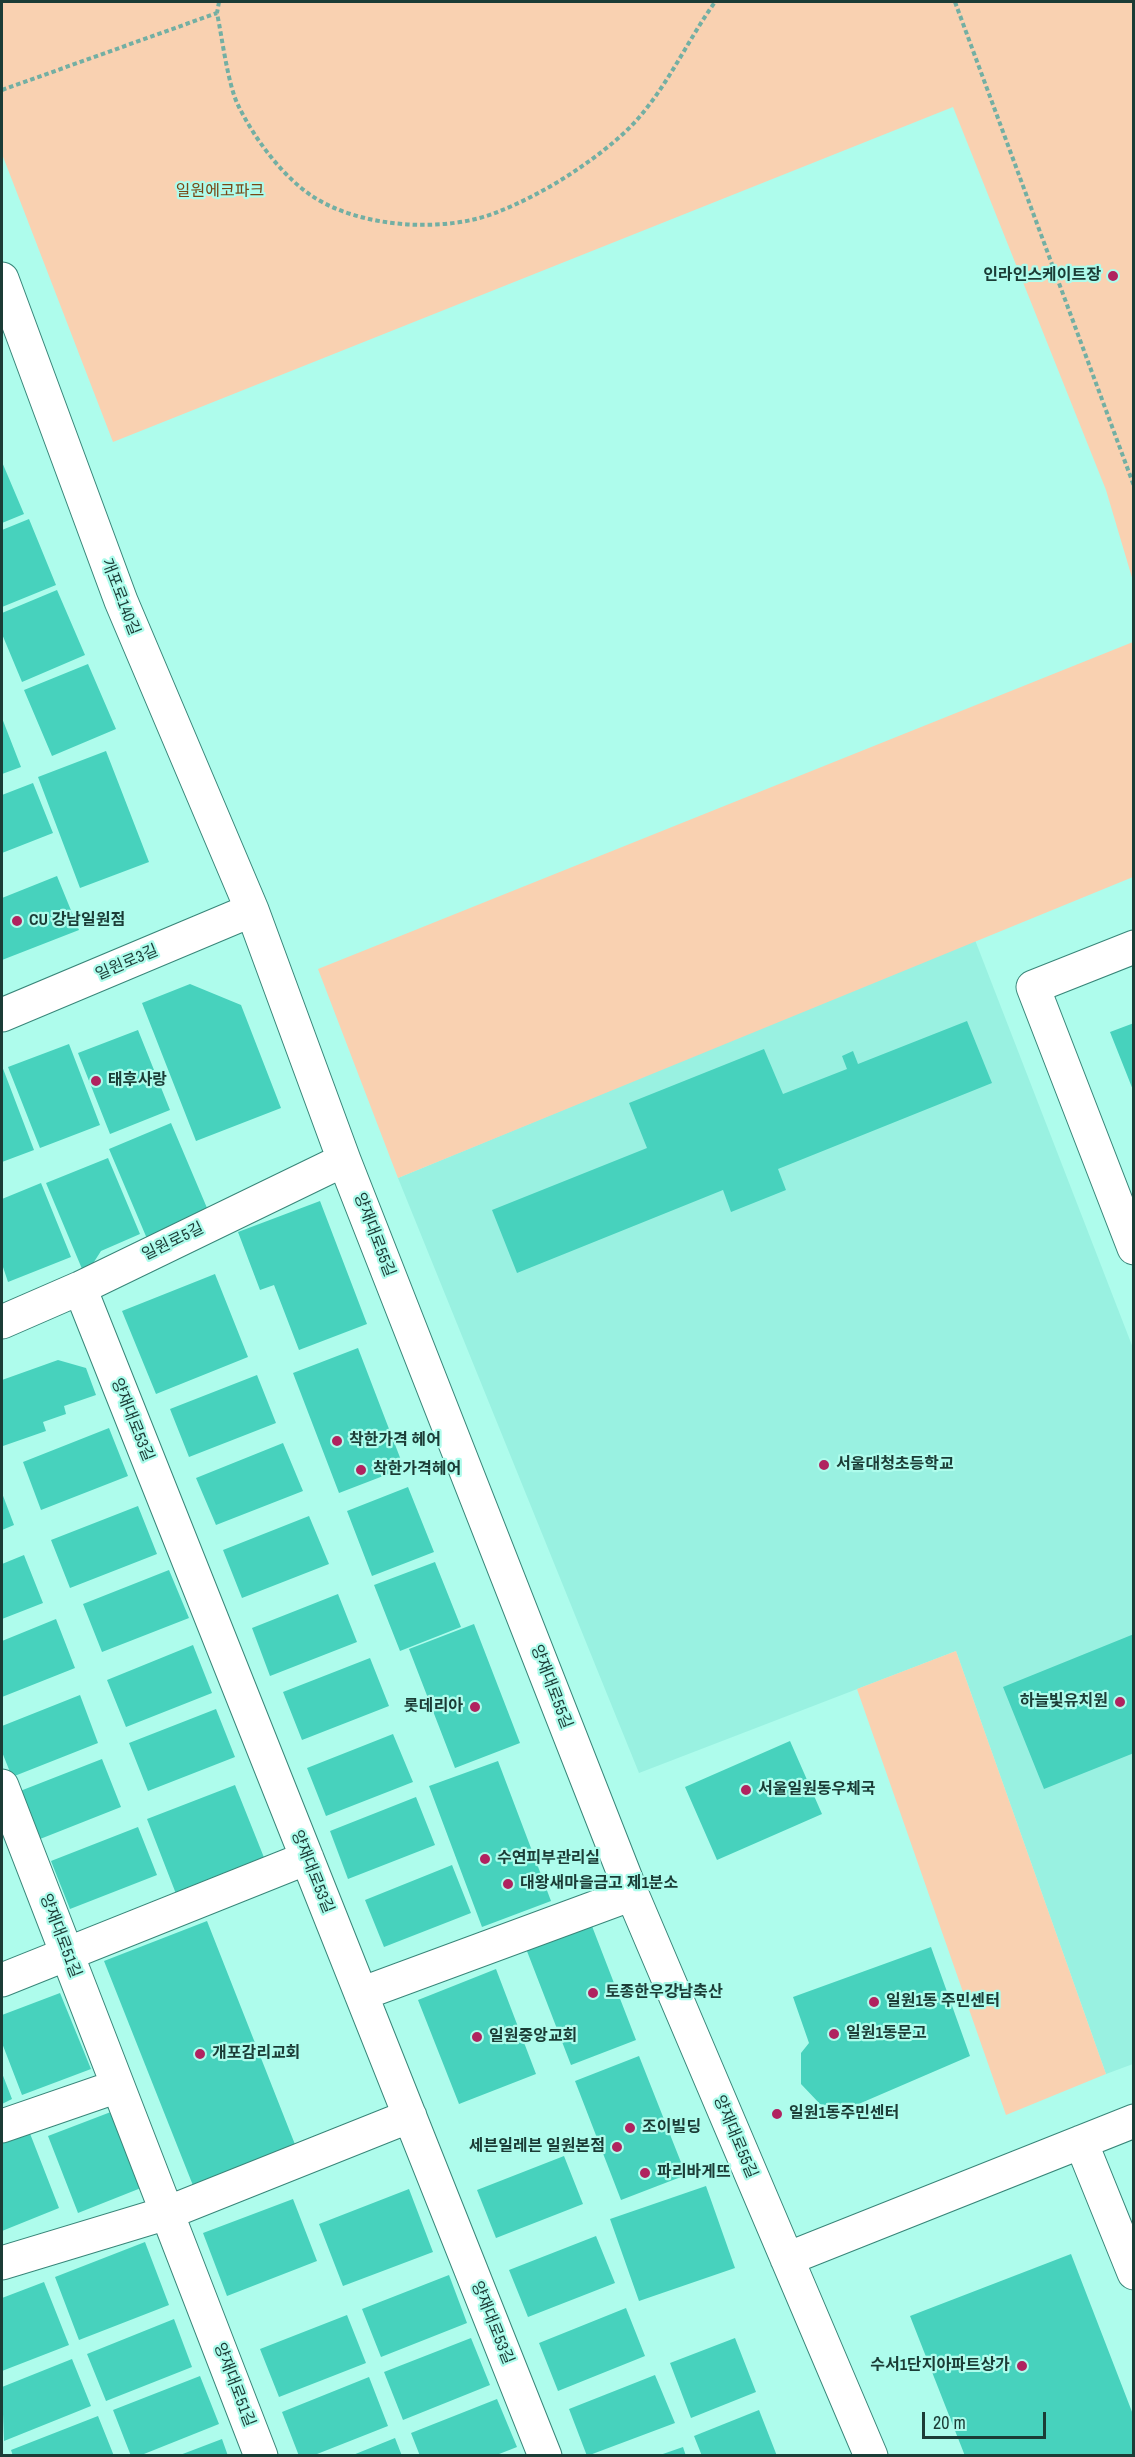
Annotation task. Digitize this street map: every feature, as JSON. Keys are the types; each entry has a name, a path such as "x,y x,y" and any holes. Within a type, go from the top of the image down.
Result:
{"street":[{"name":"개포로140길","path":"2,279 121,602 252,910"},
{"name":"일원로3길","path":"2,1015 252,910"},
{"name":"양재대로55길","path":"252,910 344,1160 632,1894 870,2455"},
{"path":"1134,947 1033,987 1134,1248"},
{"name":"일원로5길","path":"2,1322 80,1288 344,1160"},
{"name":"양재대로53길","path":"80,1288 545,2456"},
{"name":"양재대로51길","path":"2,1786 261,2456"},
{"path":"2,1980 307,1858"},
{"path":"361,1994 632,1894"},
{"path":"2,2126 118,2086"},
{"path":"2,2263 167,2213 410,2116"},
{"path":"787,2259 1134,2121"},
{"path":"1081,2142 1134,2273"}],"path":[{"path":"219,2 217,13 237,104 267,154 312,196 323,201 366,220 432,227 498,212 567,175 617,140 668,82 715,2"},
{"path":"955,2 1133,485"},
{"path":"2,90 217,13"}],"shaded area":[{"name":"서울대청초등학교","path":"975,940 1133,1348 1133,2064 1106,2074 956,1651 639,1773 398,1178"}],"green space":[{"name":"일원에코파크","path":"2,2 1133,2 1133,581 1106,490 953,107 113,442 2,154"},
{"path":"1133,642 1133,877 398,1178 318,969"},
{"path":"956,1651 1106,2074 1006,2115 857,1689"}],"building":[{"path":"2,462 24,514 2,523"},
{"path":"29,519 56,585 2,607 2,530"},
{"path":"57,590 85,655 22,682 2,634 2,613"},
{"path":"88,664 116,729 52,756 24,690"},
{"path":"2,718 21,767 2,774"},
{"path":"106,751 149,862 80,888 38,777"},
{"path":"33,783 53,833 2,853 2,795"},
{"path":"57,876 79,930 2,960 2,898"},
{"path":"190,984 241,1005 281,1108 196,1141 142,1003"},
{"path":"967,1021 992,1083 778,1169 786,1190 731,1212 723,1190 517,1273 492,1210 647,1148 629,1103 764,1049 783,1094 847,1069 842,1056 853,1051 858,1064"},
{"path":"1134,1023 1134,1090 1133,1090 1110,1032"},
{"path":"138,1030 170,1110 110,1134 78,1053"},
{"path":"69,1044 100,1125 40,1148 8,1067"},
{"path":"2,1066 34,1150 2,1162"},
{"path":"171,1123 210,1215 148,1241 109,1149"},
{"path":"108,1158 140,1234 101,1251 85,1276 46,1183"},
{"path":"41,1183 71,1257 8,1282 2,1264 2,1199"},
{"path":"320,1201 367,1324 299,1350 274,1285 260,1290 238,1232"},
{"path":"215,1274 248,1357 156,1394 122,1311"},
{"path":"358,1348 404,1468 339,1493 293,1373"},
{"path":"58,1360 86,1368 96,1395 64,1406 66,1414 43,1422 46,1431 3,1446 2,1380"},
{"path":"257,1375 276,1423 189,1457 170,1409"},
{"path":"109,1428 128,1476 41,1510 23,1462"},
{"path":"283,1443 303,1491 216,1525 196,1478"},
{"path":"408,1487 434,1552 372,1576 347,1511"},
{"path":"2,1493 14,1525 2,1530"},
{"path":"138,1506 157,1554 70,1588 51,1540"},
{"path":"309,1516 329,1564 242,1598 223,1550"},
{"path":"24,1555 43,1603 2,1619 2,1564"},
{"path":"435,1562 461,1627 400,1651 374,1585"},
{"path":"169,1570 189,1618 102,1652 83,1604"},
{"path":"338,1594 357,1642 270,1676 252,1628"},
{"path":"56,1619 75,1668 2,1697 2,1641"},
{"path":"474,1624 520,1743 455,1768 409,1649"},
{"path":"1134,1634 1134,1753 1044,1789 1003,1687"},
{"path":"193,1645 212,1693 126,1727 107,1680"},
{"path":"370,1658 389,1706 302,1740 283,1692"},
{"path":"80,1695 98,1743 12,1777 2,1752 2,1726"},
{"path":"216,1709 235,1757 148,1791 129,1743"},
{"path":"393,1734 413,1782 326,1816 307,1768"},
{"path":"790,1741 822,1814 717,1860 685,1787"},
{"path":"102,1759 121,1807 35,1841 15,1793"},
{"path":"498,1761 551,1901 482,1927 429,1786"},
{"path":"235,1785 267,1865 178,1899 147,1819"},
{"path":"416,1797 435,1845 348,1879 330,1831"},
{"path":"138,1827 157,1875 70,1909 51,1861"},
{"path":"452,1865 471,1913 384,1947 365,1900"},
{"name":"개포감리교회","path":"207,1921 296,2147 194,2188 104,1961"},
{"path":"590,1921 636,2040 571,2065 525,1946"},
{"path":"931,1947 970,2056 847,2109 820,2104 801,2084 801,2053 809,2043 793,1997"},
{"name":"일원중앙교회","path":"496,1969 536,2074 459,2104 418,2000"},
{"path":"60,1993 91,2069 22,2095 2,2043 2,2015"},
{"name":"조이빌딩","path":"639,2056 686,2175 621,2200 575,2081"},
{"path":"2,2073 12,2099 2,2104"},
{"path":"116,2110 146,2186 78,2213 48,2136"},
{"path":"29,2131 59,2208 2,2231 2,2142"},
{"path":"564,2156 583,2204 496,2238 477,2190"},
{"path":"706,2186 735,2268 639,2301 610,2219"},
{"path":"409,2189 433,2252 343,2286 319,2224"},
{"path":"293,2199 317,2261 227,2296 203,2233"},
{"path":"596,2236 615,2283 528,2317 509,2270"},
{"path":"145,2242 169,2305 79,2340 55,2277"},
{"name":"수서1단지아파트상가","path":"1071,2254 1134,2417 1134,2456 965,2456 910,2316"},
{"path":"449,2275 467,2323 381,2357 362,2309"},
{"path":"44,2282 69,2345 2,2371 2,2298"},
{"path":"626,2308 645,2356 558,2391 539,2343"},
{"path":"347,2315 366,2363 279,2397 260,2349"},
{"path":"174,2319 192,2367 106,2401 87,2354"},
{"path":"471,2338 490,2385 403,2420 384,2372"},
{"path":"735,2338 756,2392 691,2418 670,2363"},
{"path":"72,2359 91,2406 4,2441 2,2387"},
{"path":"655,2375 675,2423 587,2456 569,2409"},
{"path":"200,2376 219,2424 139,2456 131,2456 113,2410"},
{"path":"369,2377 388,2426 312,2456 299,2456 282,2412"},
{"path":"497,2399 517,2447 494,2456 420,2456 411,2433"},
{"path":"759,2410 777,2456 702,2456 694,2436"},
{"path":"98,2416 114,2456 13,2456 11,2450"},
{"path":"395,2438 402,2456 353,2456 353,2455"},
{"path":"222,2439 228,2456 180,2456 180,2455"},
{"path":"683,2447 686,2456 660,2456 660,2455"}],"place":[{"name":"인라인스케이트장","path":"1113,276"},
{"name":"CU 강남일원점","path":"17,921"},
{"name":"태후사랑","path":"96,1081"},
{"name":"착한가격 헤어","path":"337,1441"},
{"name":"서울대청초등학교","path":"824,1465"},
{"name":"착한가격헤어","path":"361,1470"},
{"name":"하늘빛유치원","path":"1120,1702"},
{"name":"롯데리아","path":"475,1707"},
{"name":"서울일원동우체국","path":"746,1790"},
{"name":"수연피부관리실","path":"485,1859"},
{"name":"대왕새마을금고 제1분소","path":"508,1884"},
{"name":"토종한우강남축산","path":"593,1993"},
{"name":"일원1동 주민센터","path":"874,2002"},
{"name":"일원1동문고","path":"834,2034"},
{"name":"일원중앙교회","path":"477,2037"},
{"name":"개포감리교회","path":"200,2054"},
{"name":"일원1동주민센터","path":"777,2114"},
{"name":"조이빌딩","path":"630,2128"},
{"name":"세븐일레븐 일원본점","path":"617,2147"},
{"name":"파리바게뜨","path":"645,2173"},
{"name":"수서1단지아파트상가","path":"1022,2366"}]}
